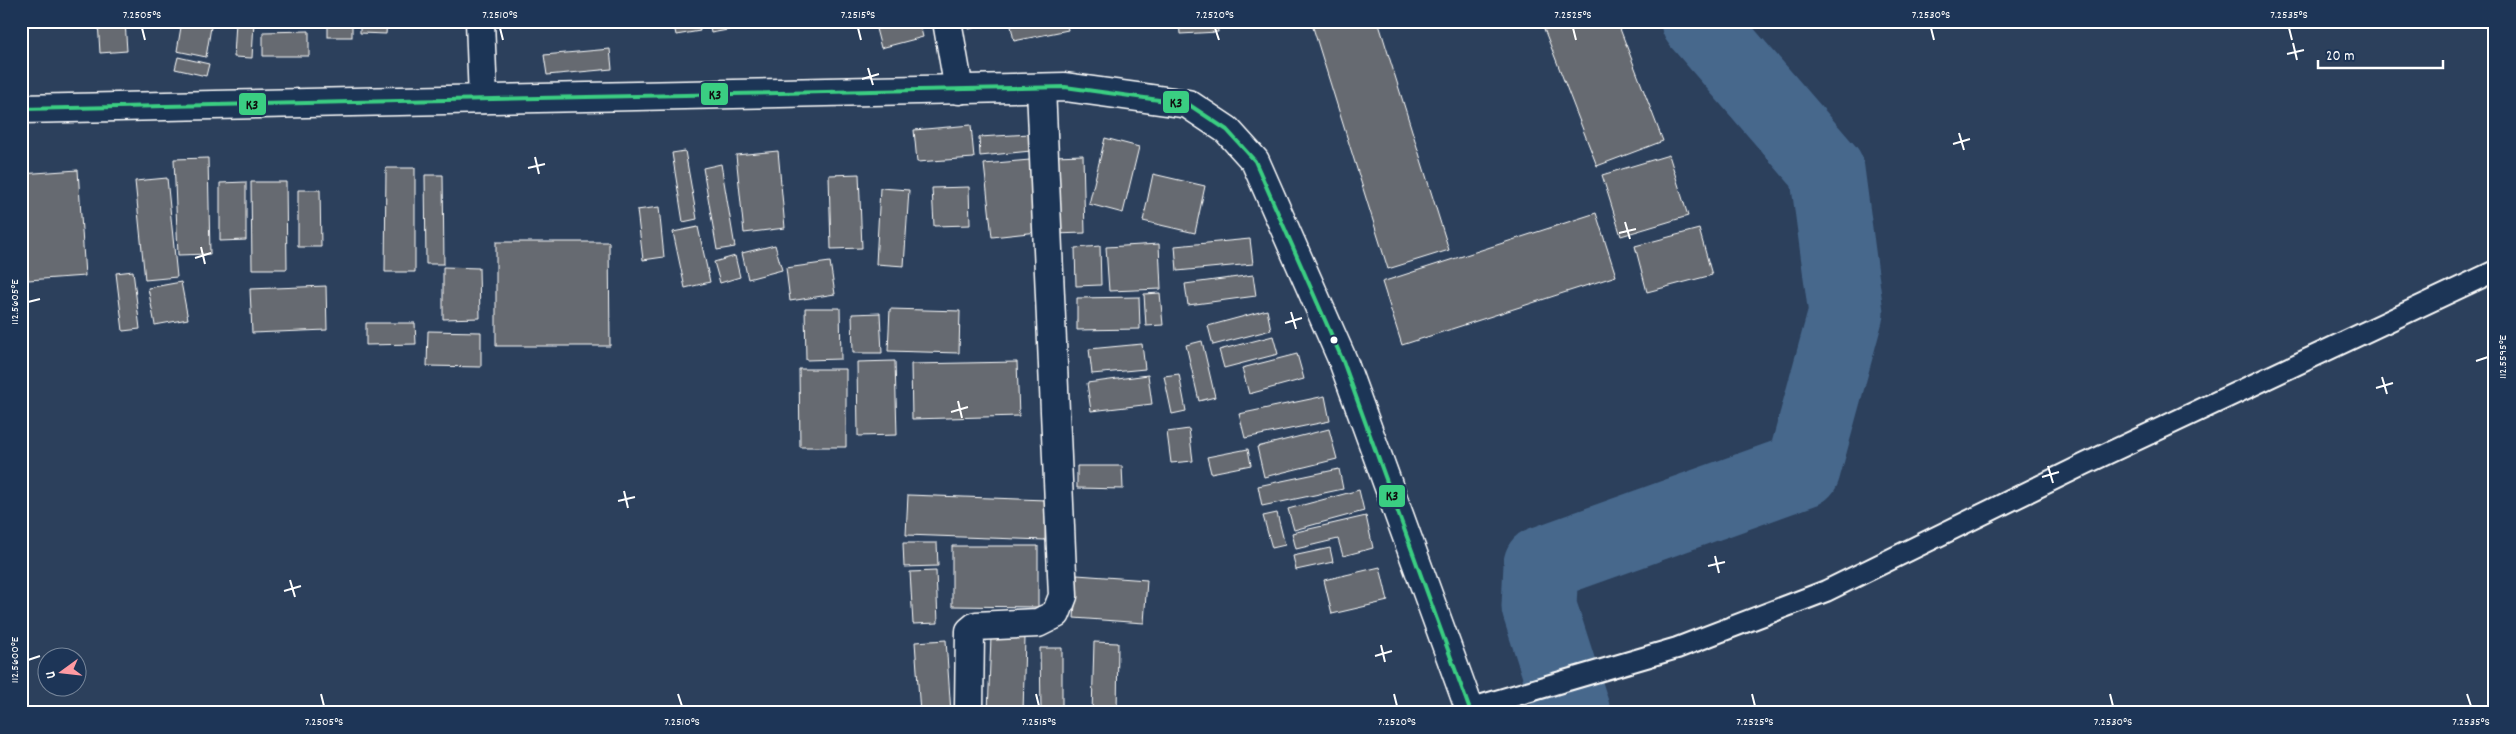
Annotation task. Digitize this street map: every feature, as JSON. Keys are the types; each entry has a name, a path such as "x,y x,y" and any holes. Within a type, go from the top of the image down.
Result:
{"main road":[{"path":"480,21 483,99"},
{"path":"947,21 959,90"},
{"path":"21,109 1065,87 1188,104 1227,130 1255,160 1343,361 1470,711"},
{"path":"969,710 970,631 976,626 1038,623 1056,614 1063,596 1041,88"}],"lane":[{"path":"1470,711 1677,648 1826,591 2103,456 2495,271"}],"building":[{"path":"98,21 125,21 127,51 100,53"},
{"path":"182,21 212,21 206,57 177,51"},
{"path":"236,21 254,21 252,58 234,57"},
{"path":"328,21 352,21 352,37 328,37"},
{"path":"360,21 387,21 386,34 360,33"},
{"path":"673,21 698,21 700,31 676,35"},
{"path":"709,21 732,21 733,29 711,33"},
{"path":"741,21 758,21 758,24 742,26"},
{"path":"788,21 819,21 790,28"},
{"path":"874,21 919,21 923,37 881,48"},
{"path":"967,21 1001,21 969,29"},
{"path":"1010,21 1066,21 1068,30 1014,41"},
{"path":"1179,21 1217,21 1218,32 1180,34"},
{"path":"1311,21 1378,21 1449,250 1388,269"},
{"path":"1541,21 1617,21 1663,141 1597,166"},
{"path":"309,31 309,56 263,56 263,32"},
{"path":"610,49 612,69 547,75 544,55"},
{"path":"178,57 209,64 206,76 175,69"},
{"path":"971,125 974,158 917,162 914,130"},
{"path":"1030,134 1031,151 980,156 979,137"},
{"path":"1105,138 1139,147 1123,213 1089,204"},
{"path":"685,151 697,219 683,222 672,153"},
{"path":"778,151 785,228 744,233 736,155"},
{"path":"1083,155 1085,233 1054,234 1054,156"},
{"path":"1669,155 1688,216 1621,236 1602,175"},
{"path":"208,158 210,254 178,255 174,159"},
{"path":"1030,160 1038,232 992,237 984,164"},
{"path":"721,164 735,247 717,250 703,168"},
{"path":"386,168 415,168 415,272 385,272"},
{"path":"78,170 85,276 28,280 21,174"},
{"path":"859,174 862,248 831,249 829,175"},
{"path":"1153,174 1205,186 1195,233 1143,221"},
{"path":"425,175 443,175 444,264 426,264"},
{"path":"167,178 177,277 145,280 135,181"},
{"path":"246,182 246,240 220,241 220,183"},
{"path":"251,182 286,182 287,269 252,269"},
{"path":"969,187 970,225 934,226 932,188"},
{"path":"880,188 909,190 904,266 876,264"},
{"path":"298,190 320,190 321,247 298,247"},
{"path":"659,207 664,257 643,260 637,210"},
{"path":"1596,213 1616,276 1402,345 1382,282"},
{"path":"698,227 710,282 685,288 673,232"},
{"path":"1699,229 1712,275 1647,292 1635,246"},
{"path":"1250,239 1253,264 1177,271 1175,246"},
{"path":"496,242 609,242 610,346 496,346"},
{"path":"1159,244 1161,289 1109,291 1106,247"},
{"path":"775,245 782,270 748,279 742,253"},
{"path":"1100,246 1101,285 1076,286 1075,248"},
{"path":"735,256 740,277 720,283 714,262"},
{"path":"830,262 835,294 790,301 786,268"},
{"path":"443,267 479,268 480,318 443,319"},
{"path":"133,271 140,329 123,331 116,273"},
{"path":"1253,275 1256,296 1188,305 1185,284"},
{"path":"181,282 188,319 155,325 148,288"},
{"path":"326,286 327,330 252,333 250,289"},
{"path":"1160,293 1163,325 1146,326 1144,294"},
{"path":"1139,297 1140,329 1077,330 1077,298"},
{"path":"805,308 840,308 841,359 806,360"},
{"path":"890,309 960,311 959,353 888,351"},
{"path":"1267,310 1271,330 1213,345 1208,326"},
{"path":"880,313 882,353 853,353 852,314"},
{"path":"366,323 415,323 416,344 366,345"},
{"path":"428,331 481,332 481,367 427,366"},
{"path":"1273,336 1278,354 1224,368 1219,350"},
{"path":"1202,341 1215,397 1199,401 1186,345"},
{"path":"1142,344 1145,369 1092,374 1089,349"},
{"path":"1297,354 1304,379 1249,394 1242,368"},
{"path":"895,361 897,435 858,436 857,362"},
{"path":"1017,362 1019,416 912,419 911,364"},
{"path":"799,369 846,369 846,447 800,447"},
{"path":"1179,374 1186,411 1172,414 1164,376"},
{"path":"1148,375 1152,404 1091,411 1087,383"},
{"path":"1325,396 1330,421 1245,438 1239,414"},
{"path":"1189,429 1193,461 1171,463 1167,432"},
{"path":"1329,429 1337,459 1264,477 1257,447"},
{"path":"1248,449 1251,465 1211,473 1207,457"},
{"path":"1077,466 1122,466 1123,489 1077,488"},
{"path":"1339,469 1343,489 1262,506 1258,486"},
{"path":"1359,490 1364,511 1294,530 1288,509"},
{"path":"908,495 1046,500 1045,540 906,535"},
{"path":"1277,513 1285,545 1272,548 1263,516"},
{"path":"1366,516 1373,548 1343,556 1338,539 1296,549 1292,533"},
{"path":"903,543 937,543 938,566 904,567"},
{"path":"952,546 1038,546 1038,607 952,606"},
{"path":"1330,548 1333,562 1296,570 1293,556"},
{"path":"1380,567 1388,601 1332,614 1324,580"},
{"path":"936,571 938,623 913,624 910,572"},
{"path":"1077,575 1147,580 1144,623 1074,618"},
{"path":"991,637 1025,638 1023,713 988,713"},
{"path":"946,640 951,713 920,713 915,642"},
{"path":"1094,642 1118,643 1117,713 1092,713"},
{"path":"1040,648 1062,648 1062,710 1041,711"}],"waterway":[{"path":"1573,713 1539,607 1541,564 1803,470 1846,313 1827,170 1698,21"}],"transit line":[{"name":"K3","path":"21,109 1065,87 1188,104 1227,130 1255,161 1343,361 1471,713"}]}
